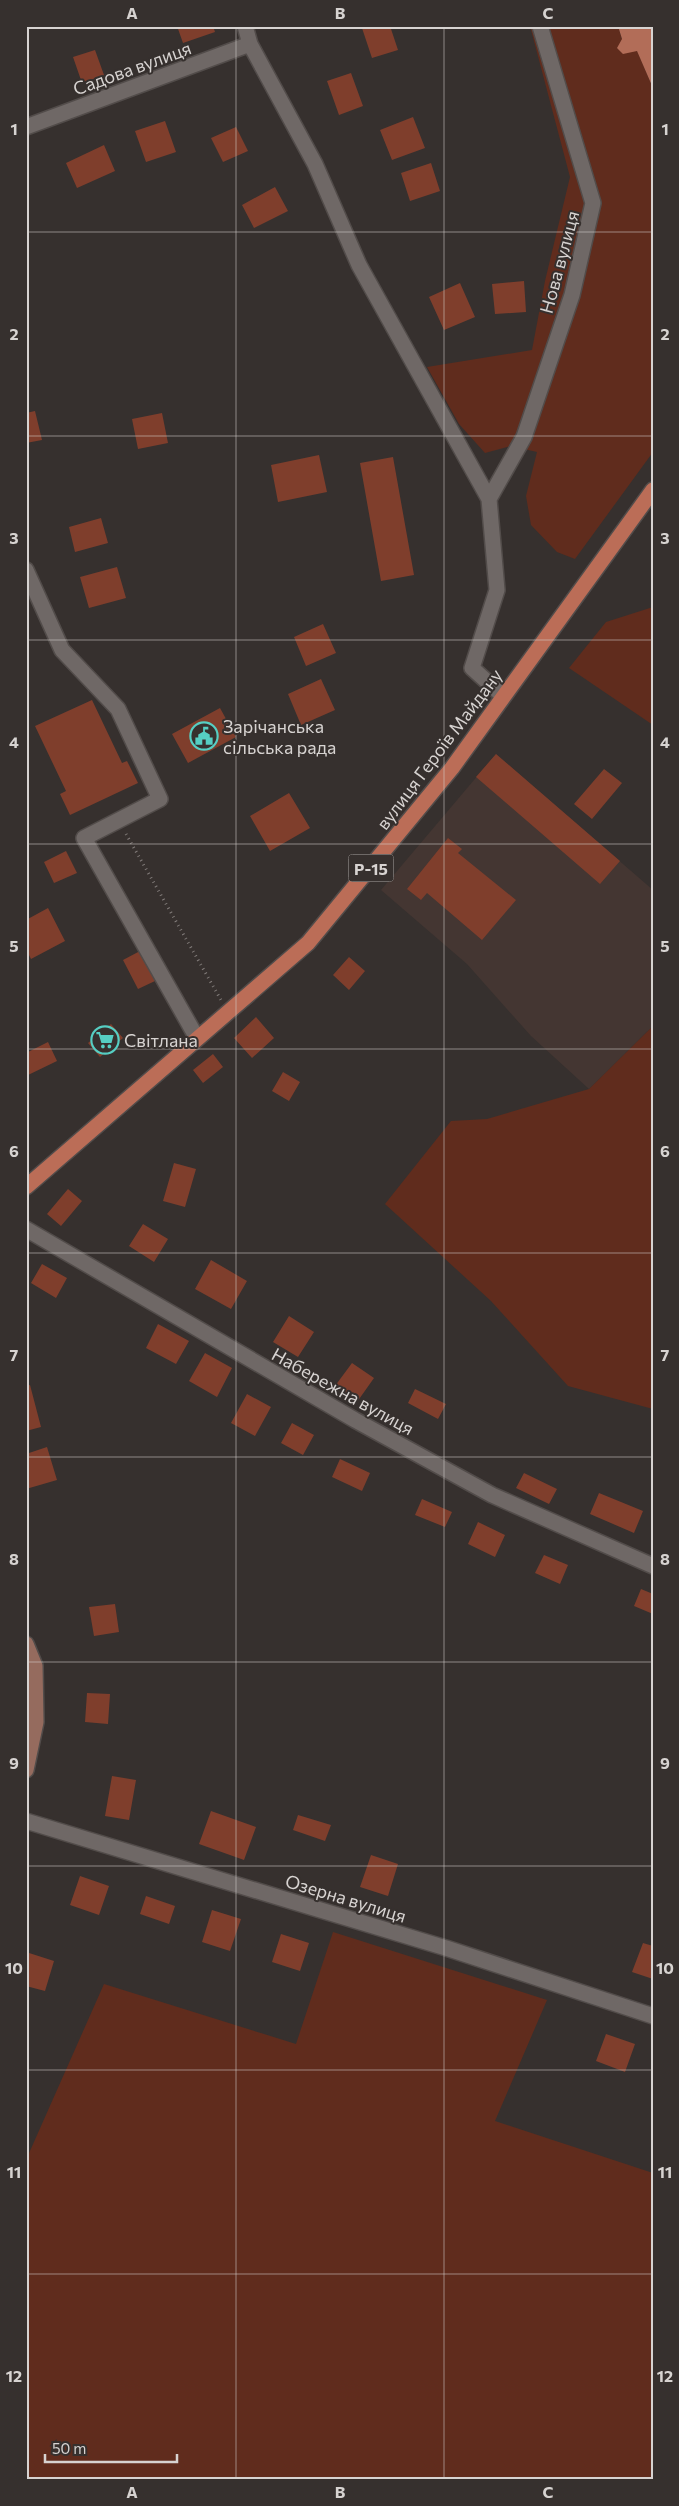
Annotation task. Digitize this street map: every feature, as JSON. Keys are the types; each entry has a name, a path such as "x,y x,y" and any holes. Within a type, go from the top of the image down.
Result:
{"main road":[{"name":"вулиця Героїв Майдану","path":"26,1186 308,943 446,776 653,490"}],"street":[{"path":"245,26 250,44 315,164 359,265 489,499 497,590 472,668 503,696"},
{"name":"Нова вулиця","path":"489,499 524,437 572,295 593,204 540,26"},
{"name":"Садова вулиця","path":"26,128 250,44"},
{"path":"26,570 62,650 118,709 160,799 84,838 197,1038"},
{"name":"Набережна вулиця","path":"26,1229 363,1425 492,1495 653,1566"},
{"path":"26,1644 35,1666 36,1722 26,1770"},
{"name":"Озерна вулиця","path":"26,1821 446,1948 653,2016"}],"path":[{"path":"118,820 228,1012"}],"shaded area":[{"path":"530,26 618,26 622,39 637,50 653,88 653,452 575,559 557,552 531,525 526,496 537,452 511,446 485,453 459,424 427,367 532,350 545,281 570,177"},
{"path":"618,26 653,26 653,88 637,51 623,54 617,48 622,39"},
{"path":"653,607 653,725 569,668 606,622"},
{"path":"496,754 653,890 653,1026 589,1089 531,1036 467,964 381,890"},
{"path":"653,1026 653,1409 568,1386 491,1301 385,1204 451,1121 487,1119 589,1089"},
{"path":"333,1932 547,2000 495,2121 653,2173 653,2480 26,2480 26,2160 104,1984 296,2044"}],"building":[{"path":"177,26 213,26 215,32 183,43"},
{"path":"367,26 390,26 398,50 372,58 362,28"},
{"path":"95,50 104,75 82,83 73,57"},
{"path":"351,73 363,106 339,115 327,81"},
{"path":"413,117 425,148 392,160 380,130"},
{"path":"165,121 176,152 146,162 135,131"},
{"path":"236,127 248,151 223,162 211,138"},
{"path":"104,145 115,171 77,188 66,163"},
{"path":"431,163 440,191 410,201 401,173"},
{"path":"275,187 288,211 254,228 242,205"},
{"path":"524,281 526,312 495,314 492,284"},
{"path":"460,283 475,317 444,330 429,297"},
{"path":"35,411 42,440 26,443 26,413"},
{"path":"162,413 168,443 138,449 132,419"},
{"path":"319,455 327,492 278,502 271,465"},
{"path":"393,457 414,575 381,581 360,463"},
{"path":"101,518 108,543 75,552 69,527"},
{"path":"117,567 126,598 89,608 80,577"},
{"path":"323,624 336,653 306,666 294,637"},
{"path":"321,679 335,710 301,725 288,694"},
{"path":"92,700 122,763 127,761 138,783 70,815 60,794 66,791 35,726"},
{"name":"Зарічанська сільська рада","path":"220,708 236,737 188,763 172,734"},
{"path":"496,754 620,861 600,884 476,777"},
{"path":"604,769 622,783 592,819 574,804"},
{"path":"289,793 310,828 270,851 250,816"},
{"path":"448,838 462,849 458,853 516,900 482,940 427,893 421,900 407,889"},
{"path":"66,851 77,873 54,883 44,862"},
{"path":"48,908 65,941 31,959 26,949 26,920"},
{"path":"140,951 155,981 138,989 123,960"},
{"path":"349,957 365,971 349,990 333,975"},
{"path":"256,1017 274,1038 252,1058 234,1038"},
{"name":"Світлана","path":"111,1024 123,1038 100,1057 88,1043"},
{"path":"48,1042 57,1061 26,1076 26,1053"},
{"path":"213,1054 223,1067 203,1083 193,1070"},
{"path":"283,1072 300,1082 289,1101 272,1091"},
{"path":"174,1163 196,1169 185,1207 163,1201"},
{"path":"68,1189 82,1201 61,1226 47,1214"},
{"path":"143,1224 168,1239 154,1262 129,1246"},
{"path":"211,1260 247,1281 231,1309 195,1289"},
{"path":"42,1264 67,1278 56,1298 31,1283"},
{"path":"289,1316 314,1332 298,1357 273,1342"},
{"path":"158,1324 189,1341 176,1364 146,1348"},
{"path":"205,1353 232,1368 217,1397 189,1381"},
{"path":"352,1363 374,1378 357,1402 335,1386"},
{"path":"30,1385 41,1427 26,1431 26,1386"},
{"path":"415,1389 446,1404 438,1419 408,1403"},
{"path":"247,1394 271,1407 255,1436 231,1423"},
{"path":"292,1423 314,1435 303,1455 281,1443"},
{"path":"47,1447 57,1480 26,1489 26,1454"},
{"path":"340,1459 370,1473 362,1491 332,1477"},
{"path":"524,1473 557,1489 549,1504 516,1488"},
{"path":"599,1493 643,1511 634,1533 590,1514"},
{"path":"422,1499 452,1512 445,1527 415,1515"},
{"path":"478,1522 505,1535 495,1557 468,1544"},
{"path":"544,1555 568,1565 560,1584 535,1573"},
{"path":"641,1589 653,1594 653,1614 634,1606"},
{"path":"115,1604 119,1632 94,1636 89,1607"},
{"path":"87,1693 110,1694 108,1724 85,1722"},
{"path":"112,1776 136,1780 129,1820 105,1816"},
{"path":"211,1811 256,1827 244,1860 199,1844"},
{"path":"298,1815 331,1825 325,1841 293,1830"},
{"path":"371,1855 398,1864 388,1896 360,1887"},
{"path":"80,1876 109,1886 99,1915 70,1905"},
{"path":"146,1896 175,1906 169,1924 140,1914"},
{"path":"212,1910 241,1919 230,1951 202,1942"},
{"path":"281,1934 309,1943 300,1971 272,1962"},
{"path":"643,1943 653,1946 653,1979 632,1972"},
{"path":"26,1952 54,1961 45,1991 26,1986"},
{"path":"606,2034 635,2044 625,2072 596,2061"}],"place":[{"name":"Зарічанська сільська рада","path":"204,736"},
{"name":"Світлана","path":"105,1040"}]}
